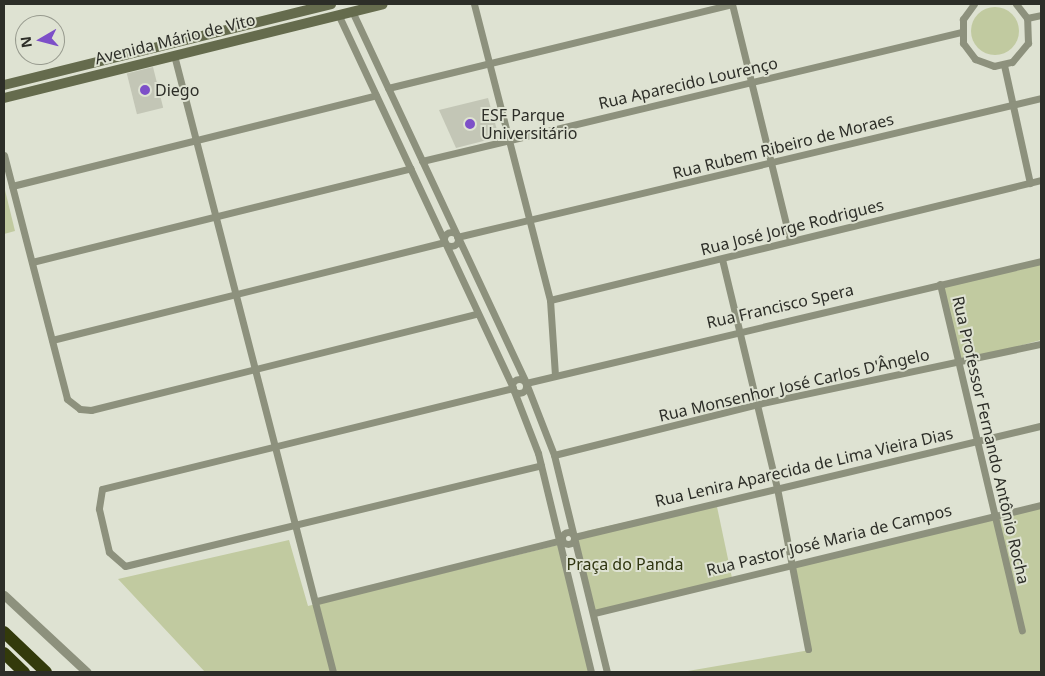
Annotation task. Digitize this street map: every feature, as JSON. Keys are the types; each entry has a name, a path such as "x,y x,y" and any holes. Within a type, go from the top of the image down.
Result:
{"highway":[{"path":"4,632 46,672"},
{"path":"4,654 24,672"}],"main road":[{"name":"Avenida Mário de Vito","path":"4,85 331,4"},
{"name":"Avenida Mário de Vito","path":"4,98 358,8 383,4"},
{"path":"113,57 116,69"}],"street":[{"path":"474,4 492,61 550,300 555,375"},
{"path":"388,88 492,61 732,4 790,240"},
{"path":"974,4 963,19 961,32 975,59 1004,64 1018,57 1028,43 1027,18 1016,4"},
{"path":"358,8 388,88 526,383 554,455 607,672"},
{"path":"338,14 513,388 541,465 562,540 591,672"},
{"path":"1027,18 1041,15"},
{"name":"Rua Aparecido Lourenço","path":"422,161 961,32"},
{"path":"174,55 297,526 333,672"},
{"path":"1004,64 1030,183"},
{"path":"12,186 376,95"},
{"name":"Rua Rubem Ribeiro de Moraes","path":"444,242 450,232 457,237 531,222 1041,98"},
{"path":"4,155 68,399 84,410 256,370 477,314"},
{"path":"32,262 411,168"},
{"name":"Rua José Jorge Rodrigues","path":"550,300 1041,180"},
{"path":"52,340 237,296 444,242"},
{"path":"722,259 777,488 808,649"},
{"name":"Rua Francisco Spera","path":"513,388 523,392 526,383 555,375 739,329 1041,261"},
{"name":"Rua Professor Fernando Antônio Rocha","path":"940,284 1022,630"},
{"name":"Rua Monsenhor José Carlos D'Ângelo","path":"554,455 758,404 1041,344"},
{"path":"513,388 277,449 102,489 99,509 109,552 125,566 297,526 541,465"},
{"name":"Rua Lenira Aparecida de Lima Vieira Dias","path":"562,540 571,544 574,537 1041,426"},
{"name":"Rua Pastor José Maria de Campos","path":"594,613 791,566 994,514 1041,505"},
{"path":"316,601 562,540"},
{"path":"4,595 88,672"}],"green space":[{"path":"990,7 1000,7 1012,14 1019,26 1019,36 1012,48 1000,55 990,55 982,51 975,44 971,36 971,26 975,18 982,11"},
{"path":"4,186 15,231 4,234"},
{"path":"1041,264 1041,340 959,362 940,284"},
{"name":"Praça do Panda","path":"716,502 732,578 594,613 574,539 586,531"},
{"path":"1041,507 1041,672 682,672 810,650 793,566"},
{"path":"289,540 308,606 562,544 590,672 205,672 118,579"}],"building":[{"name":"Diego","path":"153,67 163,108 137,114 127,74"},
{"name":"ESF Parque Universitário","path":"488,98 499,137 456,148 439,110"}],"place":[{"name":"Diego","path":"145,90"},
{"name":"ESF Parque Universitário","path":"470,124"}]}
